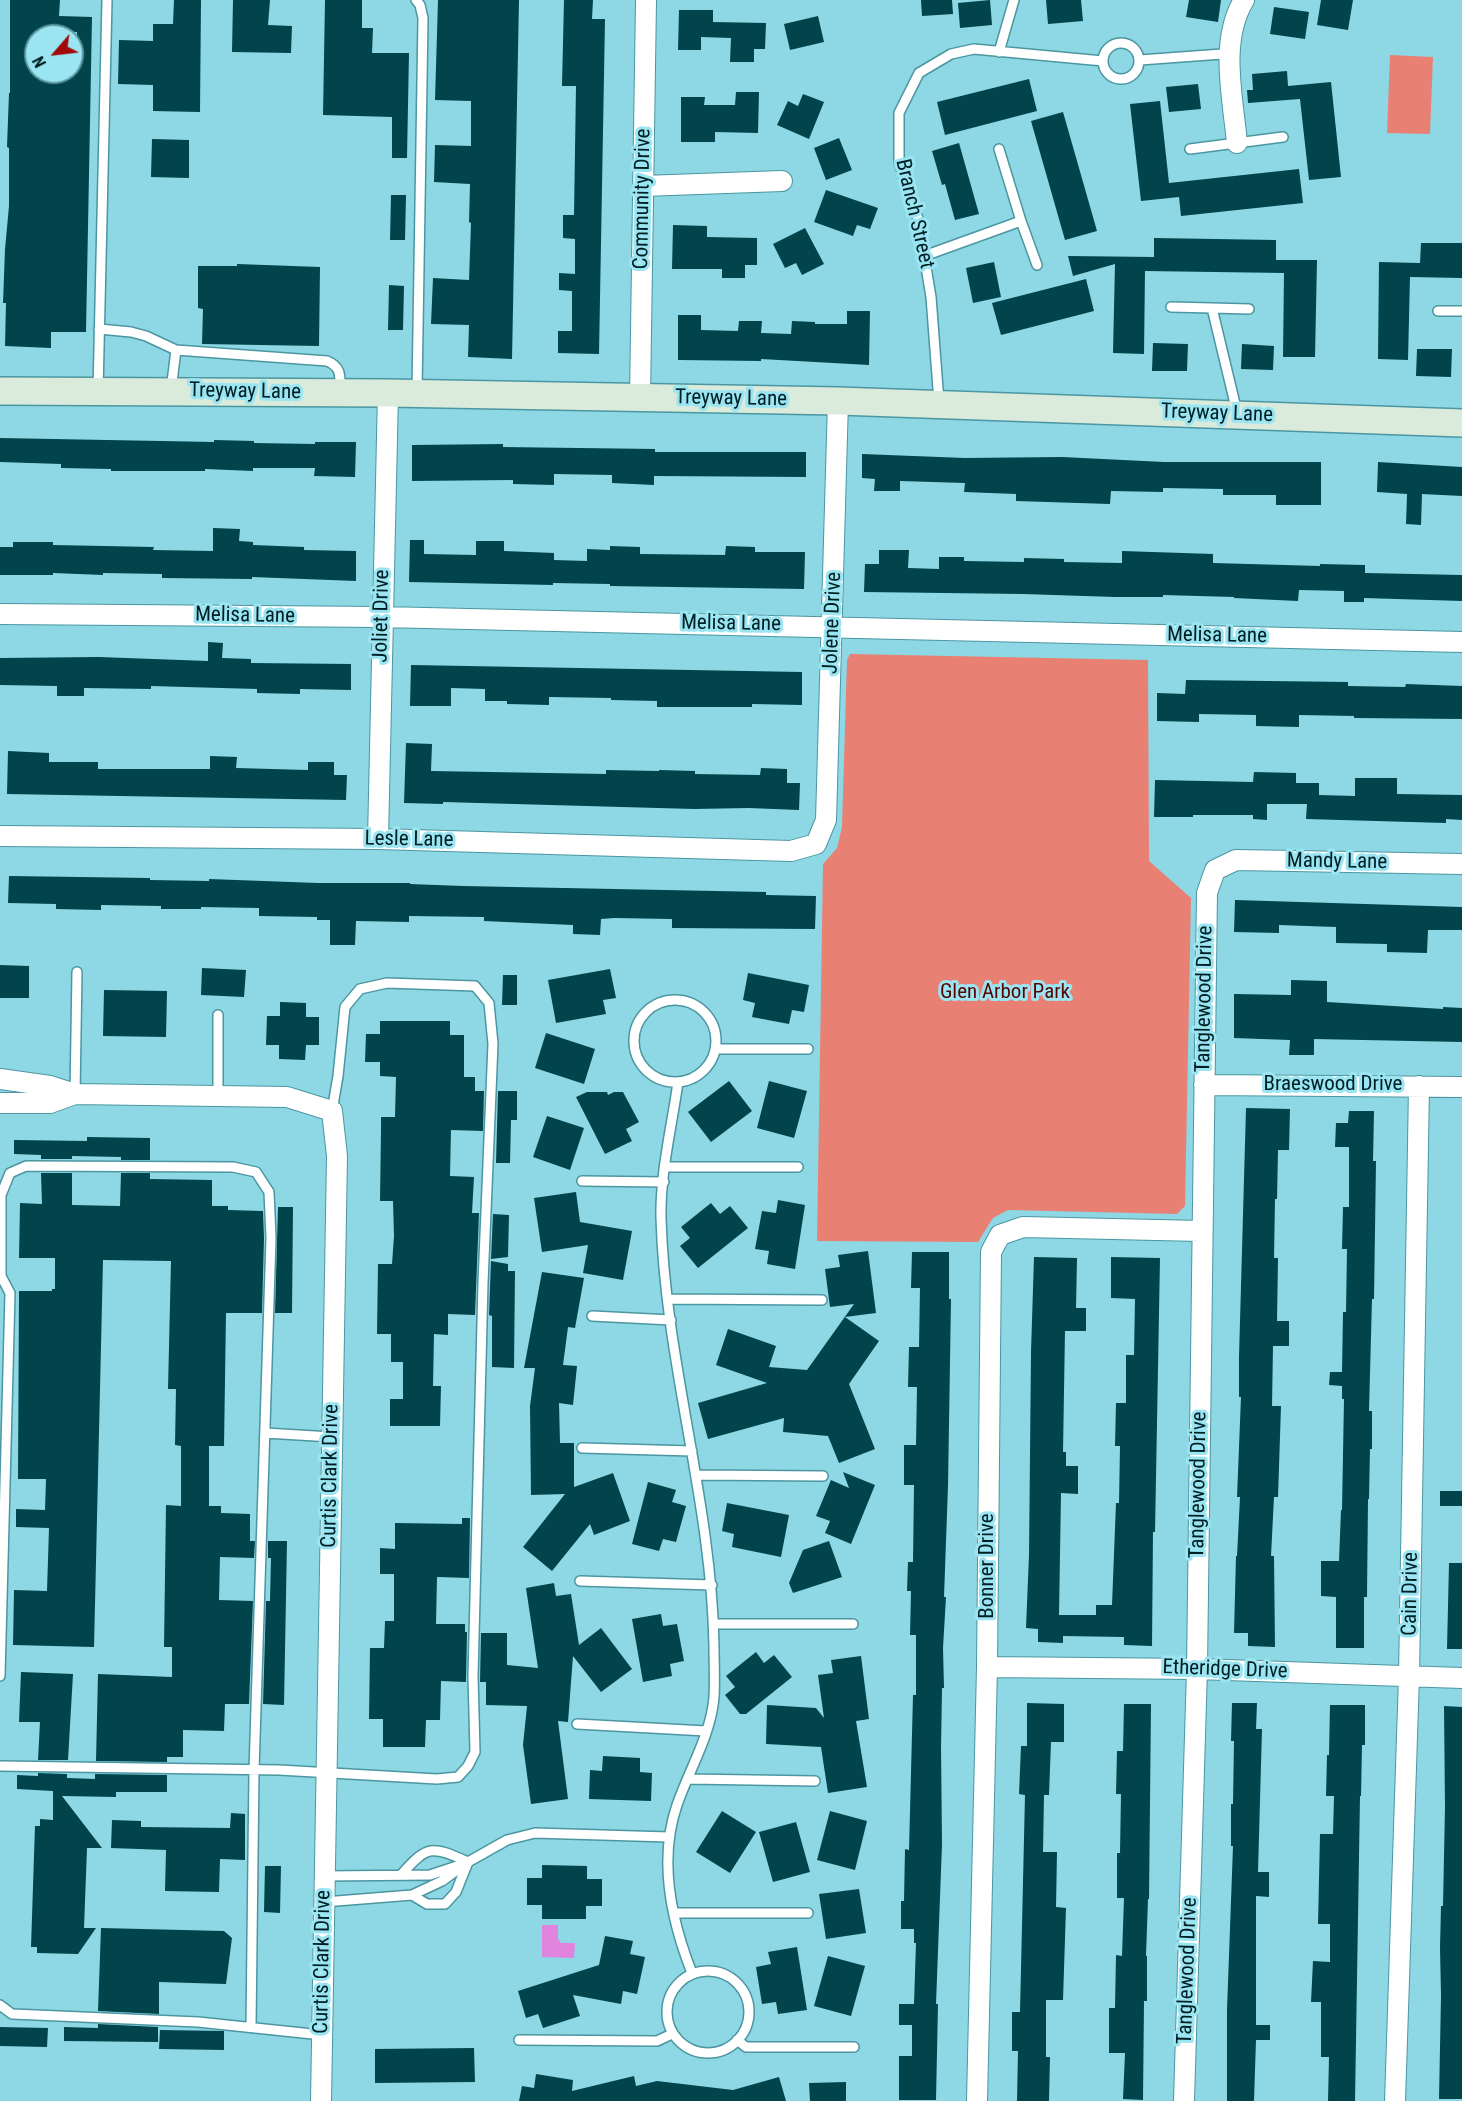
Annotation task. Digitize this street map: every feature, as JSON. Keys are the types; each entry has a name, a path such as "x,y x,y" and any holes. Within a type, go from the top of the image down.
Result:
{"street":[{"name":"Community Drive","path":"640,398 646,0"},
{"path":"1237,143 1229,55 1236,13 1244,0"},
{"path":"643,186 782,181"},
{"name":"Treyway Lane","path":"0,391 388,393 838,401 1462,423"},
{"name":"Joliet Drive","path":"378,839 388,393"},
{"name":"Jolene Drive","path":"816,844 826,820 838,401"},
{"name":"Melisa Lane","path":"0,614 382,617 1462,642"},
{"name":"Lesle Lane","path":"0,836 378,839 791,851 816,844"},
{"name":"Mandy Lane","path":"1215,870 1236,860 1462,864"},
{"name":"Tanglewood Drive","path":"1184,2101 1197,1669 1207,892 1215,870"},
{"path":"0,1079 50,1086 75,1094 287,1098 332,1111"},
{"name":"Braeswood Drive","path":"1204,1085 1462,1087"},
{"name":"Cain Drive","path":"1395,2101 1409,1676 1419,1086"},
{"path":"0,1102 50,1103 75,1094"},
{"name":"Curtis Clark Drive","path":"321,2101 337,1156 332,1111"},
{"name":"Bonner Drive","path":"977,2101 987,1667 991,1252 1000,1235 1023,1227 1201,1232"},
{"name":"Etheridge Drive","path":"987,1667 1197,1669 1462,1678"}],"lane":[{"path":"98,391 107,0"},
{"path":"416,0 420,5 423,18 417,394"},
{"path":"999,52 1014,0"},
{"path":"1121,42 1137,51 1140,60 1138,70 1131,77 1122,80 1112,77 1105,71 1103,62 1105,52 1112,45 1121,42"},
{"name":"Branch Street","path":"939,404 931,297 918,219 899,162 899,113 919,74 951,54 974,49 1103,62"},
{"path":"1140,60 1229,55"},
{"path":"1190,149 1283,137"},
{"path":"999,149 1021,222 1037,265"},
{"path":"924,256 1021,222"},
{"path":"1171,307 1249,309"},
{"path":"1212,308 1237,415"},
{"path":"1438,311 1462,311"},
{"path":"99,329 146,336 176,350 327,361 334,364 340,374 340,393"},
{"path":"171,391 176,350"},
{"path":"75,1094 77,972"},
{"path":"0,1766 326,1771 437,1779 458,1777 468,1766 475,1752 473,1676 483,1295 493,1044 489,1003 475,986 387,983 360,989 345,1007 332,1111"},
{"path":"674,1000 697,1007 706,1015 715,1037 715,1049 706,1068 698,1075 678,1082 655,1077 645,1070 639,1060 634,1037 640,1020 652,1007 674,1000"},
{"path":"218,1015 218,1096"},
{"path":"715,1049 808,1049"},
{"path":"678,1082 663,1182 661,1216 668,1299 697,1475 712,1585 713,1623 714,1698 706,1731 668,1836 668,1878 674,1913 681,1947 692,1973"},
{"path":"0,1677 9,1293 1,1276 2,1195 10,1173 26,1166 232,1167 256,1172 269,1192 271,1238 254,1770 251,2027"},
{"path":"666,1167 798,1167"},
{"path":"582,1181 663,1182"},
{"path":"668,1299 822,1300"},
{"path":"592,1316 671,1320"},
{"path":"265,1433 332,1437"},
{"path":"582,1448 692,1451"},
{"path":"697,1475 823,1476"},
{"path":"580,1581 712,1585"},
{"path":"713,1623 853,1624"},
{"path":"577,1724 706,1731"},
{"path":"689,1779 815,1781"},
{"path":"324,1902 412,1895 441,1881 468,1862 507,1840 535,1833 668,1836"},
{"path":"400,1875 416,1858 430,1851 442,1851 468,1862"},
{"path":"324,1876 430,1875 468,1862"},
{"path":"412,1895 427,1904 445,1904 456,1893 468,1862"},
{"path":"674,1913 808,1913"},
{"path":"709,1970 723,1973 740,1986 747,1999 749,2010 747,2025 737,2040 722,2050 707,2053 693,2050 672,2034 668,2022 668,2001 673,1988 692,1973 709,1970"},
{"path":"0,2005 12,2014 198,2022 322,2035"},
{"path":"519,2040 657,2041 672,2034"},
{"path":"737,2040 746,2047 854,2047"}],"green space":[{"path":"1390,55 1433,57 1430,134 1387,133"},
{"name":"Glen Arbor Park","path":"850,654 1148,660 1149,861 1191,898 1185,1206 1177,1214 1008,1210 993,1218 978,1242 817,1241 823,864 837,848 842,827 847,660"}],"shaded area":[{"path":"542,1925 558,1925 558,1939 561,1943 575,1943 574,1958 542,1957"}],"building":[{"path":"10,0 60,0 59,16 92,17 86,332 51,332 51,348 5,346 6,303 3,303 9,206 9,148 7,147"},
{"path":"174,0 201,0 200,112 153,111 153,85 118,84 119,40 153,41 153,24 173,24"},
{"path":"233,0 270,0 268,25 292,26 291,53 232,52"},
{"path":"325,0 362,0 362,28 373,28 372,53 409,53 407,158 392,158 392,117 323,115"},
{"path":"438,0 519,0 512,359 468,357 469,325 431,324 433,278 469,280 471,223 469,222 470,184 434,182 435,145 471,146 471,101 435,100"},
{"path":"564,0 593,0 592,19 605,19 599,354 558,353 558,331 572,331 572,291 559,290 559,273 575,274 575,239 563,238 563,215 574,215 576,86 562,86"},
{"path":"921,0 952,0 953,14 922,16"},
{"path":"990,0 992,25 960,28 958,3"},
{"path":"1046,0 1081,0 1083,21 1048,24"},
{"path":"1189,0 1221,0 1218,22 1186,17"},
{"path":"1321,0 1353,0 1348,30 1317,25"},
{"path":"1274,7 1309,12 1305,39 1270,34"},
{"path":"679,10 713,10 713,22 766,23 765,49 754,49 754,62 730,62 731,38 701,37 701,50 678,50"},
{"path":"818,16 824,42 790,50 784,24"},
{"path":"1287,71 1288,86 1331,82 1341,177 1309,180 1300,99 1248,103 1247,90 1253,90 1252,74"},
{"path":"1029,79 1037,111 945,135 937,102"},
{"path":"1198,84 1201,109 1169,112 1166,87"},
{"path":"736,92 759,92 758,133 715,132 715,142 681,142 681,97 705,97 704,105 735,105"},
{"path":"803,94 824,102 809,139 777,125 788,101 798,106"},
{"path":"1160,101 1169,183 1299,169 1303,203 1181,216 1179,197 1141,201 1130,104"},
{"path":"1063,112 1097,231 1065,240 1031,121"},
{"path":"839,138 852,170 826,180 814,148"},
{"path":"152,139 189,140 189,178 151,177"},
{"path":"959,143 979,214 955,220 945,184 942,185 932,151"},
{"path":"826,190 878,208 870,229 857,225 853,236 814,222"},
{"path":"391,195 406,195 405,240 390,240"},
{"path":"673,225 707,226 707,237 757,238 757,265 745,265 745,278 722,278 722,269 672,269"},
{"path":"805,228 824,264 802,275 796,263 785,268 773,244"},
{"path":"1154,238 1276,240 1276,260 1317,260 1315,357 1283,357 1284,273 1145,271 1144,354 1113,353 1115,264 1073,276 1068,256 1154,257"},
{"path":"1421,243 1462,243 1462,278 1410,277 1408,360 1378,359 1379,262 1420,263"},
{"path":"994,262 1001,297 973,303 966,268"},
{"path":"237,264 320,267 319,346 202,344 203,309 198,308 198,266 237,266"},
{"path":"1086,279 1094,311 1001,335 992,303"},
{"path":"389,285 404,286 403,330 388,330"},
{"path":"847,311 870,311 869,365 761,359 761,361 678,360 678,315 701,315 701,330 738,331 739,321 762,321 761,333 791,334 792,321 847,324"},
{"path":"1153,343 1188,344 1187,371 1152,371"},
{"path":"1242,344 1274,346 1273,370 1241,369"},
{"path":"1417,349 1452,349 1451,377 1416,376"},
{"path":"0,438 214,442 214,440 315,444 315,442 356,442 355,477 314,476 315,468 253,468 253,471 205,469 205,471 111,471 111,469 61,468 61,464 0,462"},
{"path":"503,444 503,447 655,449 655,452 806,452 806,477 654,476 654,485 612,483 612,475 554,474 554,485 513,484 513,480 412,481 412,445"},
{"path":"862,454 965,458 1062,457 1164,462 1321,462 1321,505 1276,505 1276,495 1223,495 1223,489 1163,488 1163,492 1111,491 1110,504 1016,501 1016,494 964,492 965,483 900,481 900,491 874,491 875,479 862,478"},
{"path":"1378,462 1462,467 1462,496 1422,494 1421,525 1406,524 1407,494 1377,492"},
{"path":"213,528 240,529 239,541 253,542 253,545 304,547 304,550 356,551 356,581 252,577 252,579 162,578 162,574 103,573 103,575 53,573 53,575 0,575 0,547 13,547 13,542 213,551"},
{"path":"410,540 424,540 424,554 476,555 476,541 504,541 504,551 554,553 554,560 587,561 587,549 610,550 610,546 640,547 640,554 725,555 726,546 755,547 755,552 805,552 804,589 409,582"},
{"path":"879,550 909,550 908,568 939,569 939,557 964,557 964,561 1024,562 1024,558 1064,559 1064,562 1122,563 1122,551 1213,554 1213,563 1365,565 1365,573 1462,575 1462,601 1364,598 1364,602 1344,602 1344,591 1299,590 1298,601 1163,595 1163,597 1115,597 864,592 865,564 879,564"},
{"path":"208,642 223,643 222,658 251,659 251,663 351,664 351,690 300,689 300,694 257,693 257,689 151,686 151,689 84,688 84,696 57,696 57,686 0,685 0,658 99,657 208,661"},
{"path":"411,665 802,672 802,705 657,707 657,701 549,697 549,705 507,704 507,701 485,701 485,689 451,688 451,706 410,706"},
{"path":"1186,680 1348,682 1348,686 1405,687 1406,684 1462,686 1462,719 1299,715 1299,727 1256,726 1256,715 1199,714 1199,722 1157,721 1157,693 1185,694"},
{"path":"406,743 432,744 431,771 606,774 606,770 659,770 695,771 695,774 760,775 761,768 787,769 787,783 800,783 799,810 404,803"},
{"path":"8,751 49,753 49,762 98,762 98,769 210,769 210,756 237,757 236,768 308,770 308,762 334,762 334,775 347,775 346,800 7,794"},
{"path":"1254,772 1296,773 1296,783 1319,783 1319,795 1355,796 1355,778 1397,778 1397,794 1462,795 1462,820 1446,819 1446,823 1306,819 1307,804 1267,804 1267,820 1253,819 1253,815 1154,817 1155,780 1253,782"},
{"path":"9,876 766,892 766,895 816,896 815,929 672,928 672,919 614,918 601,919 600,935 573,934 573,925 484,921 484,917 409,916 409,922 356,921 355,945 330,945 330,920 317,920 317,917 259,916 259,908 161,909 161,906 101,905 101,910 56,909 56,904 8,903"},
{"path":"1235,900 1462,907 1462,930 1428,930 1427,953 1387,952 1387,944 1336,943 1336,927 1279,925 1279,933 1234,932"},
{"path":"0,965 29,966 29,998 0,998"},
{"path":"202,968 246,970 244,997 201,995"},
{"path":"610,969 616,998 603,1000 606,1014 556,1023 548,980"},
{"path":"748,973 809,985 804,1012 792,1010 789,1024 752,1017 755,1003 743,1000"},
{"path":"503,975 517,975 517,1005 502,1005"},
{"path":"1291,980 1327,981 1327,1002 1443,1009 1443,1007 1462,1008 1462,1042 1314,1039 1314,1055 1289,1055 1290,1040 1234,1038 1234,994 1291,995"},
{"path":"104,990 167,991 166,1037 103,1036"},
{"path":"280,1002 306,1003 306,1017 319,1017 319,1045 306,1045 305,1060 279,1059 279,1045 266,1045 267,1016 280,1016"},
{"path":"380,1021 450,1021 450,1035 464,1035 464,1077 475,1077 475,1091 484,1091 483,1131 451,1130 450,1176 474,1177 472,1213 479,1213 475,1315 448,1314 448,1335 434,1334 433,1386 441,1386 440,1426 390,1426 390,1399 403,1399 403,1362 391,1362 391,1334 377,1334 378,1264 392,1264 393,1201 380,1201 381,1117 395,1117 396,1077 380,1076 380,1062 365,1062 366,1034 380,1034"},
{"path":"546,1033 595,1049 584,1084 535,1068"},
{"path":"729,1081 752,1111 711,1142 688,1112"},
{"path":"769,1081 807,1091 794,1138 757,1128"},
{"path":"498,1091 517,1091 517,1120 511,1120 510,1163 496,1163"},
{"path":"587,1092 607,1092 608,1095 623,1092 639,1122 626,1129 632,1141 605,1154 576,1097"},
{"path":"1246,1108 1290,1109 1289,1150 1278,1150 1277,1199 1275,1199 1274,1258 1278,1258 1277,1321 1289,1321 1289,1346 1273,1346 1272,1406 1281,1406 1278,1497 1274,1497 1271,1556 1274,1556 1275,1647 1248,1646 1248,1633 1234,1633 1240,1497 1237,1497 1241,1397 1239,1397 1239,1357"},
{"path":"1349,1111 1374,1111 1373,1161 1376,1161 1374,1299 1372,1299 1369,1411 1372,1411 1372,1449 1370,1449 1368,1499 1367,1597 1364,1597 1364,1648 1336,1648 1336,1597 1321,1596 1321,1561 1339,1561 1342,1510 1344,1399 1342,1399 1342,1386 1329,1385 1330,1372 1342,1372 1347,1249 1342,1249 1343,1207 1349,1207 1349,1147 1335,1147 1336,1123 1348,1123"},
{"path":"547,1116 584,1128 570,1170 533,1157"},
{"path":"87,1137 150,1138 150,1160 72,1156 72,1159 41,1159 41,1155 14,1154 14,1140 87,1141"},
{"path":"41,1173 72,1173 72,1205 120,1206 121,1173 150,1173 150,1179 212,1180 212,1206 228,1206 228,1210 263,1211 262,1313 226,1313 224,1446 209,1446 209,1506 221,1506 221,1513 250,1514 250,1541 255,1541 254,1558 220,1557 219,1600 253,1601 249,1704 225,1704 224,1731 183,1730 183,1757 167,1757 167,1762 96,1761 98,1674 172,1677 172,1647 164,1647 166,1505 181,1506 181,1446 175,1445 176,1389 168,1389 171,1261 103,1260 94,1647 13,1645 14,1590 47,1591 49,1528 16,1527 16,1509 45,1510 46,1479 18,1479 19,1291 52,1291 55,1289 55,1258 19,1258 20,1203 42,1204"},
{"path":"576,1192 580,1222 632,1231 623,1280 583,1273 588,1245 542,1252 534,1198"},
{"path":"778,1200 805,1205 795,1269 767,1264 769,1251 755,1249 762,1211 776,1213"},
{"path":"711,1203 720,1214 730,1206 748,1228 698,1268 680,1246 690,1238 681,1227"},
{"path":"278,1207 293,1207 292,1313 275,1313"},
{"path":"493,1214 509,1215 508,1257 491,1259"},
{"path":"868,1251 876,1313 845,1317 879,1341 849,1384 875,1449 839,1463 828,1436 783,1432 784,1418 708,1439 698,1403 767,1383 716,1365 728,1329 776,1346 769,1367 807,1370 854,1304 830,1307 825,1269 840,1267 838,1255"},
{"path":"912,1252 949,1252 949,1299 951,1299 936,2100 899,2100 899,2056 912,2056 912,2025 899,2025 899,2004 914,2004 916,1943 914,1943 914,1929 901,1929 905,1849 909,1850 913,1695 916,1695 916,1635 910,1635 911,1591 907,1591 908,1562 913,1562 914,1485 904,1485 904,1445 916,1445 917,1387 908,1387 909,1347 919,1347 920,1288 911,1288"},
{"path":"1034,1257 1077,1258 1076,1308 1086,1308 1086,1331 1065,1331 1063,1452 1066,1452 1066,1466 1078,1466 1078,1494 1061,1493 1059,1615 1096,1615 1096,1605 1112,1605 1116,1503 1119,1503 1120,1446 1115,1446 1116,1403 1126,1403 1126,1355 1134,1355 1135,1299 1111,1298 1111,1257 1160,1258 1152,1646 1124,1645 1124,1637 1063,1636 1063,1643 1038,1642 1038,1629 1026,1628"},
{"path":"491,1261 508,1264 508,1271 515,1271 514,1368 492,1367 492,1316 489,1315"},
{"path":"542,1272 584,1278 575,1328 568,1327 563,1365 577,1366 573,1405 559,1403 560,1443 574,1443 574,1487 613,1473 630,1521 594,1535 590,1524 552,1571 523,1547 565,1494 531,1495 530,1406 535,1368 524,1368"},
{"path":"843,1472 875,1485 851,1544 825,1533 830,1521 816,1516 831,1480 849,1488"},
{"path":"648,1482 676,1490 672,1502 686,1506 676,1542 663,1539 659,1551 632,1544"},
{"path":"1440,1491 1462,1491 1462,1506 1440,1506"},
{"path":"727,1503 789,1515 781,1557 732,1547 734,1534 722,1531"},
{"path":"462,1518 470,1518 469,1578 437,1577 436,1624 465,1624 465,1632 467,1632 466,1682 441,1681 440,1720 426,1720 425,1747 383,1747 383,1719 369,1719 370,1648 384,1648 385,1621 394,1621 394,1574 380,1574 380,1548 395,1549 395,1523 462,1524"},
{"path":"268,1541 287,1541 284,1705 263,1704 266,1601 270,1601 271,1558 268,1558"},
{"path":"829,1541 842,1577 793,1593 789,1583 803,1550"},
{"path":"1449,1563 1462,1563 1462,1649 1447,1649"},
{"path":"554,1583 556,1596 571,1594 579,1645 601,1628 632,1669 601,1692 573,1656 568,1722 558,1721 568,1799 531,1804 523,1745 527,1706 486,1705 486,1682 480,1682 481,1633 507,1633 507,1665 538,1668 526,1588"},
{"path":"661,1614 663,1626 677,1624 684,1661 670,1664 672,1676 643,1682 632,1619"},
{"path":"756,1652 764,1663 774,1655 792,1677 746,1714 740,1714 725,1695 735,1687 726,1676"},
{"path":"861,1656 869,1719 856,1721 867,1787 828,1793 821,1747 766,1744 767,1705 816,1708 824,1718 818,1675 833,1673 831,1660"},
{"path":"21,1672 73,1674 68,1760 38,1760 40,1722 19,1722"},
{"path":"1027,1703 1064,1704 1064,1742 1051,1742 1049,1795 1044,1795 1043,1852 1057,1852 1056,1907 1066,1908 1063,2000 1046,2000 1046,2057 1050,2057 1049,2101 1017,2101 1018,2051 1012,2051 1012,2012 1020,2012 1025,1795 1019,1794 1021,1746 1027,1746"},
{"path":"1232,1703 1257,1703 1256,1729 1262,1729 1258,1872 1269,1872 1269,1897 1256,1896 1256,2025 1270,2025 1270,2040 1256,2040 1254,2101 1227,2101 1227,2010 1233,1846 1231,1846 1234,1741 1231,1741"},
{"path":"1124,1704 1151,1704 1147,2001 1144,2001 1143,2100 1123,2099 1125,2053 1109,2053 1109,2008 1115,2008 1116,1955 1122,1956 1124,1898 1117,1898 1121,1794 1116,1794 1117,1751 1123,1751"},
{"path":"1330,1705 1365,1705 1365,1745 1362,1745 1360,1796 1355,2101 1328,2101 1329,2057 1321,2057 1321,2002 1311,2002 1313,1961 1330,1962 1330,1924 1318,1924 1320,1834 1333,1834 1334,1796 1326,1796"},
{"path":"1444,1706 1462,1707 1462,2099 1439,2099 1440,1948 1445,1807"},
{"path":"603,1756 640,1758 640,1772 652,1773 651,1801 589,1799 590,1770 602,1771"},
{"path":"38,1773 67,1774 67,1778 95,1779 95,1774 167,1775 167,1792 116,1792 116,1797 62,1796 102,1848 87,1848 84,1928 96,1928 78,1954 37,1953 37,1947 31,1947 35,1826 40,1826 40,1819 53,1820 53,1791 17,1789 17,1775 38,1776"},
{"path":"722,1811 756,1832 730,1873 696,1852"},
{"path":"830,1811 867,1821 855,1870 817,1860"},
{"path":"231,1813 245,1814 245,1860 220,1859 219,1892 165,1891 166,1850 111,1848 112,1820 141,1821 141,1827 230,1828"},
{"path":"796,1822 810,1872 773,1882 759,1832"},
{"path":"542,1865 587,1866 587,1879 602,1879 602,1906 586,1906 586,1919 542,1919 542,1905 527,1905 527,1878 542,1878"},
{"path":"265,1866 281,1866 280,1913 264,1912"},
{"path":"859,1889 866,1933 826,1939 819,1894"},
{"path":"101,1928 224,1931 232,1938 226,1984 159,1982 159,2014 98,2011"},
{"path":"605,1936 633,1941 630,1954 645,1957 637,1994 623,1991 621,2004 573,1995 580,2016 543,2028 538,2014 526,2018 518,1991 599,1965"},
{"path":"797,1947 807,2010 778,2014 776,2002 762,2004 756,1967 771,1964 768,1952"},
{"path":"828,1956 865,1966 851,2016 814,2006"},
{"path":"98,2024 158,2027 158,2042 64,2041 64,2027 98,2028"},
{"path":"0,2027 48,2028 47,2047 0,2046"},
{"path":"160,2030 224,2031 224,2050 159,2049"},
{"path":"474,2048 475,2082 375,2083 375,2049"},
{"path":"536,2074 573,2080 572,2091 634,2076 636,2086 657,2081 733,2090 779,2077 786,2101 519,2101 522,2086 534,2088"},
{"path":"846,2082 846,2101 810,2101 809,2083"}]}
